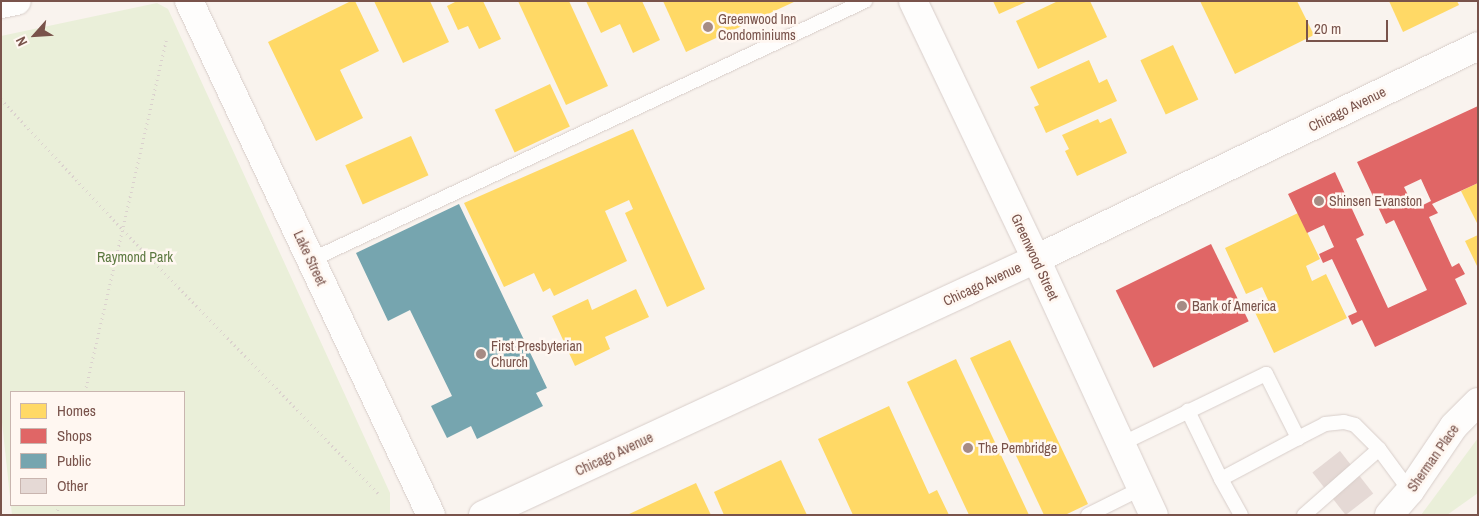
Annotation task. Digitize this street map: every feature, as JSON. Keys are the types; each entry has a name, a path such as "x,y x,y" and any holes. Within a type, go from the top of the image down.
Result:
{"street":[{"path":"1,4 17,1"},
{"name":"Lake Street","path":"189,1 431,515"},
{"name":"Greenwood Street","path":"913,1 1036,259 1154,515"},
{"name":"Chicago Avenue","path":"483,515 1036,259 1478,46"},
{"name":"Sherman Place","path":"1389,515 1410,491 1454,426 1478,402"}],"lane":[{"path":"311,260 865,1"},
{"path":"1121,444 1266,374 1298,438"},
{"path":"1188,411 1220,480 1241,515"},
{"path":"1220,480 1326,424 1344,422 1355,425 1379,449 1410,491"},
{"path":"1304,515 1379,449"},
{"path":"1088,515 1142,488"}],"path":[{"path":"85,391 124,230 167,37"},
{"path":"1,99 124,230 380,495"}],"green space":[{"name":"Raymond Park","path":"157,3 168,9 390,493 390,515 12,515 11,506 185,506 185,391 10,391 10,496 1,413 1,36"},
{"path":"1478,438 1478,493 1447,515 1421,515"}],"building: Homes":[{"path":"351,1 355,1 379,51 340,70 363,118 316,141 268,42"},
{"path":"374,1 430,1 449,42 403,63"},
{"path":"457,1 483,1 501,39 479,49 468,26 458,30 447,6"},
{"path":"518,1 569,1 608,86 566,105"},
{"path":"586,1 642,1 660,40 633,53 620,24 601,33"},
{"name":"Greenwood Inn Condominiums","path":"663,1 796,1 686,52"},
{"path":"993,1 1028,1 999,14"},
{"path":"1058,1 1090,1 1107,37 1038,69 1016,21"},
{"path":"1200,1 1297,1 1314,35 1235,74"},
{"path":"1389,1 1457,1 1459,5 1403,32"},
{"path":"1173,45 1198,99 1166,115 1140,60"},
{"path":"1089,60 1099,83 1107,79 1117,101 1046,133 1034,107 1039,105 1030,87"},
{"path":"550,84 570,127 515,152 495,110"},
{"path":"1111,118 1127,153 1077,176 1065,151 1069,149 1062,135 1098,119 1100,123"},
{"path":"633,129 705,289 667,307 625,213 633,209 629,200 605,211 627,261 554,296 550,288 543,292 534,273 504,287 464,203"},
{"path":"411,136 428,175 363,205 345,165"},
{"path":"1478,183 1478,225 1461,191"},
{"path":"1298,213 1320,259 1306,266 1312,281 1326,274 1347,318 1274,353 1253,308 1268,300 1262,287 1246,294 1225,248"},
{"path":"1478,235 1478,268 1465,241"},
{"path":"636,289 649,317 605,337 610,349 575,366 552,316 588,299 592,310"},
{"path":"1010,340 1088,504 1065,515 1044,515 970,358"},
{"name":"The Pembridge","path":"956,359 1029,515 969,515 907,382"},
{"path":"889,406 929,494 937,490 949,515 853,515 818,439"},
{"path":"781,460 807,515 724,515 714,492"},
{"path":"696,483 711,515 627,515"}],"building: Shops":[{"path":"1478,106 1478,183 1432,204 1438,213 1429,217 1452,267 1459,263 1465,274 1455,279 1467,304 1375,347 1362,320 1352,325 1348,316 1357,312 1332,259 1323,263 1319,254 1334,247 1324,225 1307,233 1288,194 1335,172 1364,235 1356,239 1388,308 1427,290 1394,220 1386,224 1357,162","holes":["1421,179 1431,201 1415,209 1404,187"]},
{"name":"Bank of America","path":"1211,244 1249,321 1153,368 1116,290"}],"building: Public":[{"name":"First Presbyterian Church","path":"459,204 547,388 536,393 543,406 477,439 471,426 447,438 431,406 452,396 410,310 388,321 356,253"}],"building: Other":[{"path":"1340,451 1373,494 1346,515 1312,473"}],"place":[{"name":"Greenwood Inn Condominiums","path":"708,27"},
{"name":"Shinsen Evanston","path":"1319,201"},
{"name":"Bank of America","path":"1182,306"},
{"name":"First Presbyterian Church","path":"481,354"},
{"name":"The Pembridge","path":"968,448"}]}
